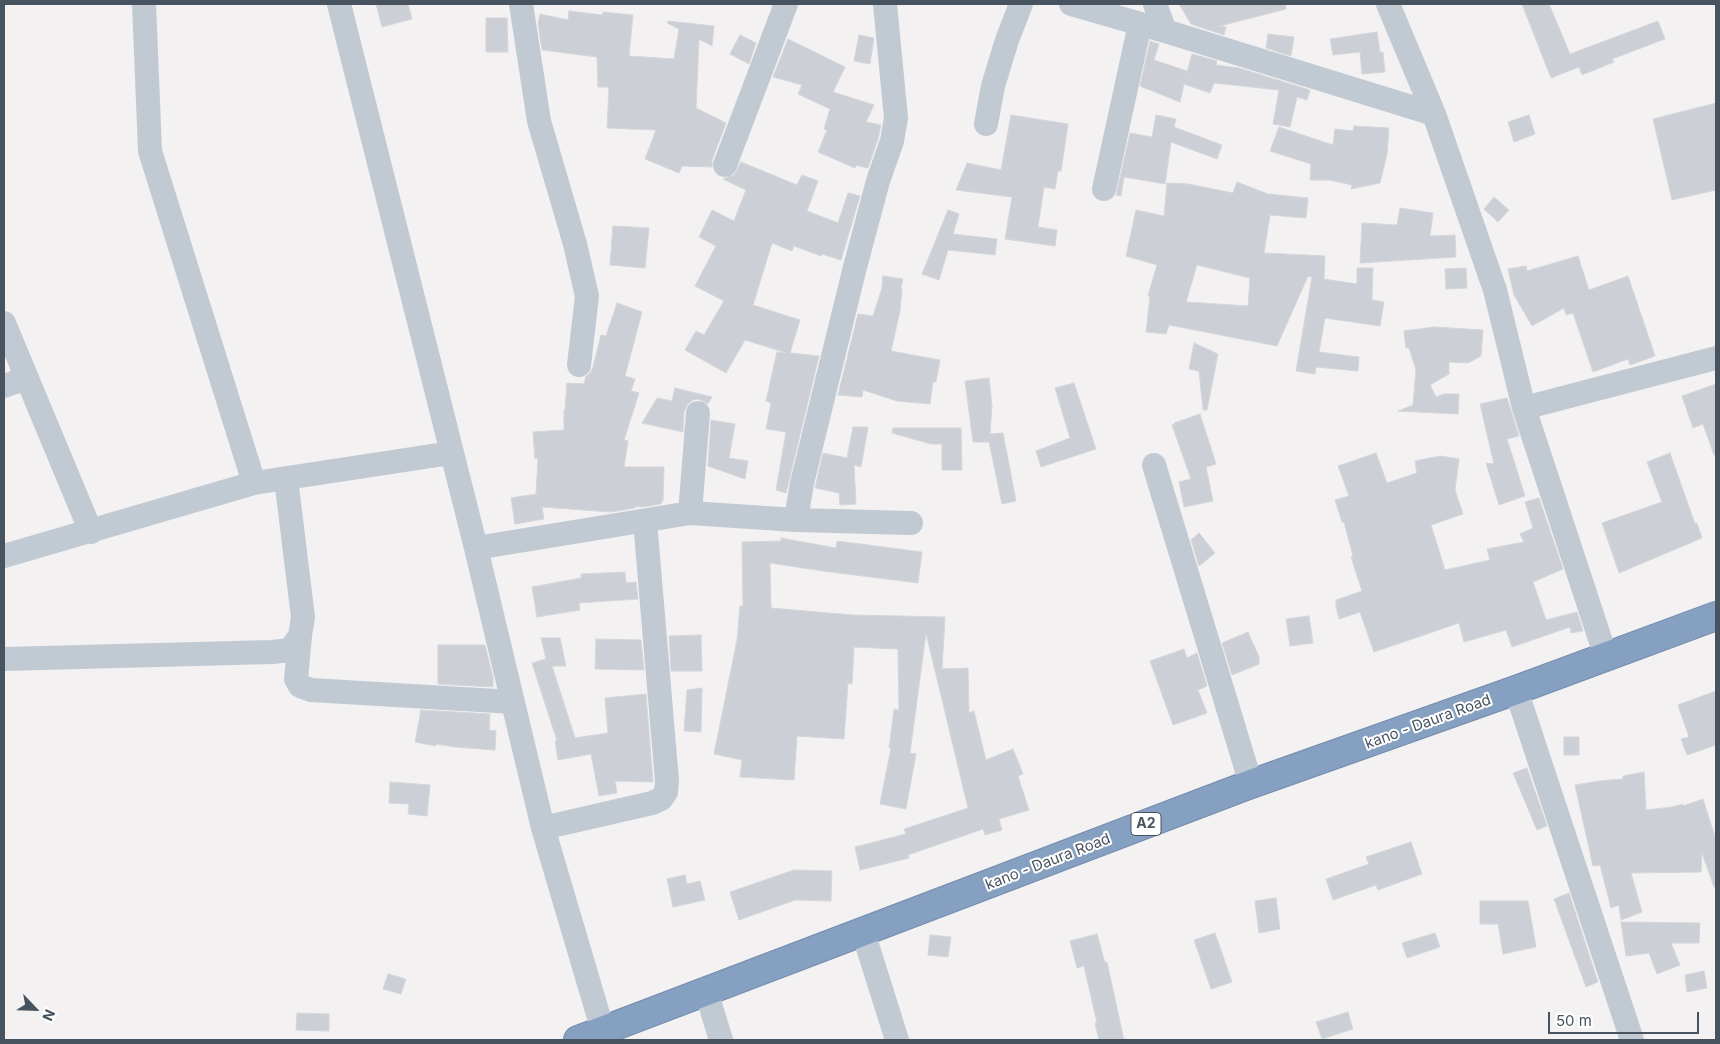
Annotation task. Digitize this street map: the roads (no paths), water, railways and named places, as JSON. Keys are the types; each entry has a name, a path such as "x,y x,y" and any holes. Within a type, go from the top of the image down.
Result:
{"highway":[{"name":"kano - Daura Road","path":"578,1040 1251,784 1516,690 1716,616"}],"street":[{"path":"144,4 150,150 254,483"},
{"path":"339,4 476,548 543,828 603,1031"},
{"path":"521,4 539,121 575,244 588,296 579,365"},
{"path":"725,165 786,4"},
{"path":"796,520 802,483 854,271 878,181 892,141 896,118 885,4"},
{"path":"986,124 993,86 1007,40 1021,4"},
{"path":"1071,4 1434,114"},
{"path":"1155,4 1165,31"},
{"path":"1388,4 1434,114 1495,290 1524,408 1606,657"},
{"path":"1104,189 1140,24"},
{"path":"4,323 91,532"},
{"path":"1524,408 1716,358"},
{"path":"4,386 27,378"},
{"path":"690,513 698,412"},
{"path":"4,556 254,483 451,453"},
{"path":"1154,465 1251,784"},
{"path":"286,479 303,617 296,679 300,686 311,690 513,702"},
{"path":"476,548 690,513 796,520 911,523"},
{"path":"543,828 652,803 661,799 666,792 667,781 645,520"},
{"path":"4,659 272,652 290,650 300,636"},
{"path":"1516,690 1632,1040"},
{"path":"863,932 897,1040"},
{"path":"706,991 721,1040"}]}
